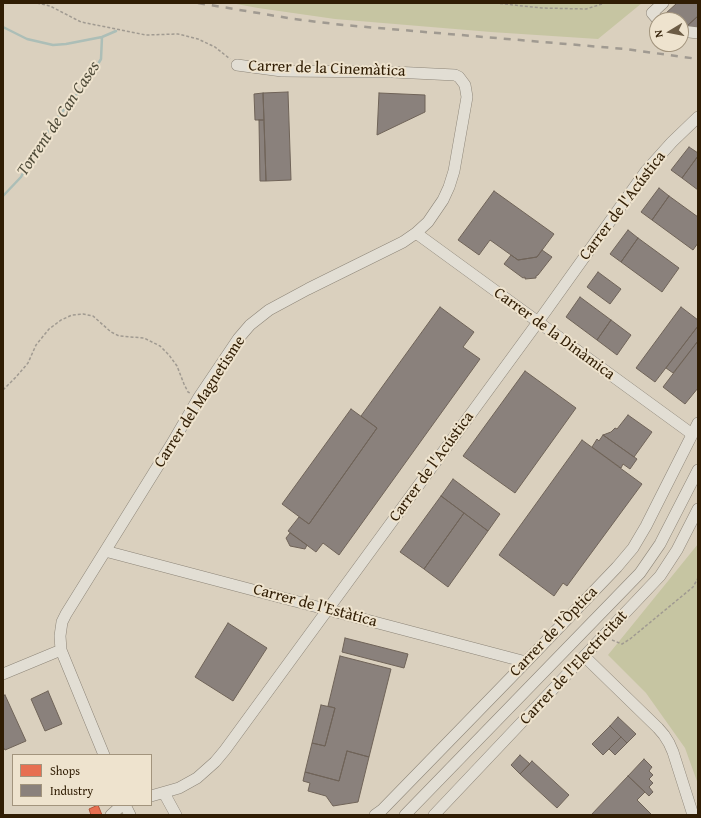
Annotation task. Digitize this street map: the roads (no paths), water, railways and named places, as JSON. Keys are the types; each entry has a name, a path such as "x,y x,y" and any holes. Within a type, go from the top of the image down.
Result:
{"street":[{"path":"653,12 663,3"},
{"name":"Carrer de la Cinemàtica","path":"237,66 282,71 450,74 455,75 462,81"},
{"name":"Carrer del Magnetisme","path":"104,754 61,650 60,636 62,622 66,614 171,446 199,398 238,339 250,325 269,310 403,242 428,222 443,200 454,171 467,97 465,85 462,81"},
{"name":"Carrer de l'Acústica","path":"152,796 164,793 188,783 197,778 215,762 538,322 646,171 672,142 698,117"},
{"name":"Carrer de la Dinàmica","path":"416,233 692,434"},
{"name":"Carrer de l'Òptica","path":"375,815 382,810 526,662 617,567 633,548 646,526 698,423"},
{"path":"405,815 640,573 660,544 698,470"},
{"name":"Carrer de l'Electricitat","path":"434,815 585,657 670,563 698,509"},
{"name":"Carrer de l'Estàtica","path":"105,551 526,662"},
{"path":"3,674 61,650"},
{"path":"585,657 658,728 670,743 693,815"},
{"path":"164,793 176,815"},
{"path":"111,815 121,806"},
{"path":"126,806 130,815"}],"waterway":[{"path":"3,27 27,39 53,45 102,37 116,31"},
{"name":"Torrent de Can Cases","path":"3,196 21,177 35,151 57,118 88,81 101,59 102,37"}],"railway":[{"path":"198,3 294,19 343,25 625,49 698,59"}]}
